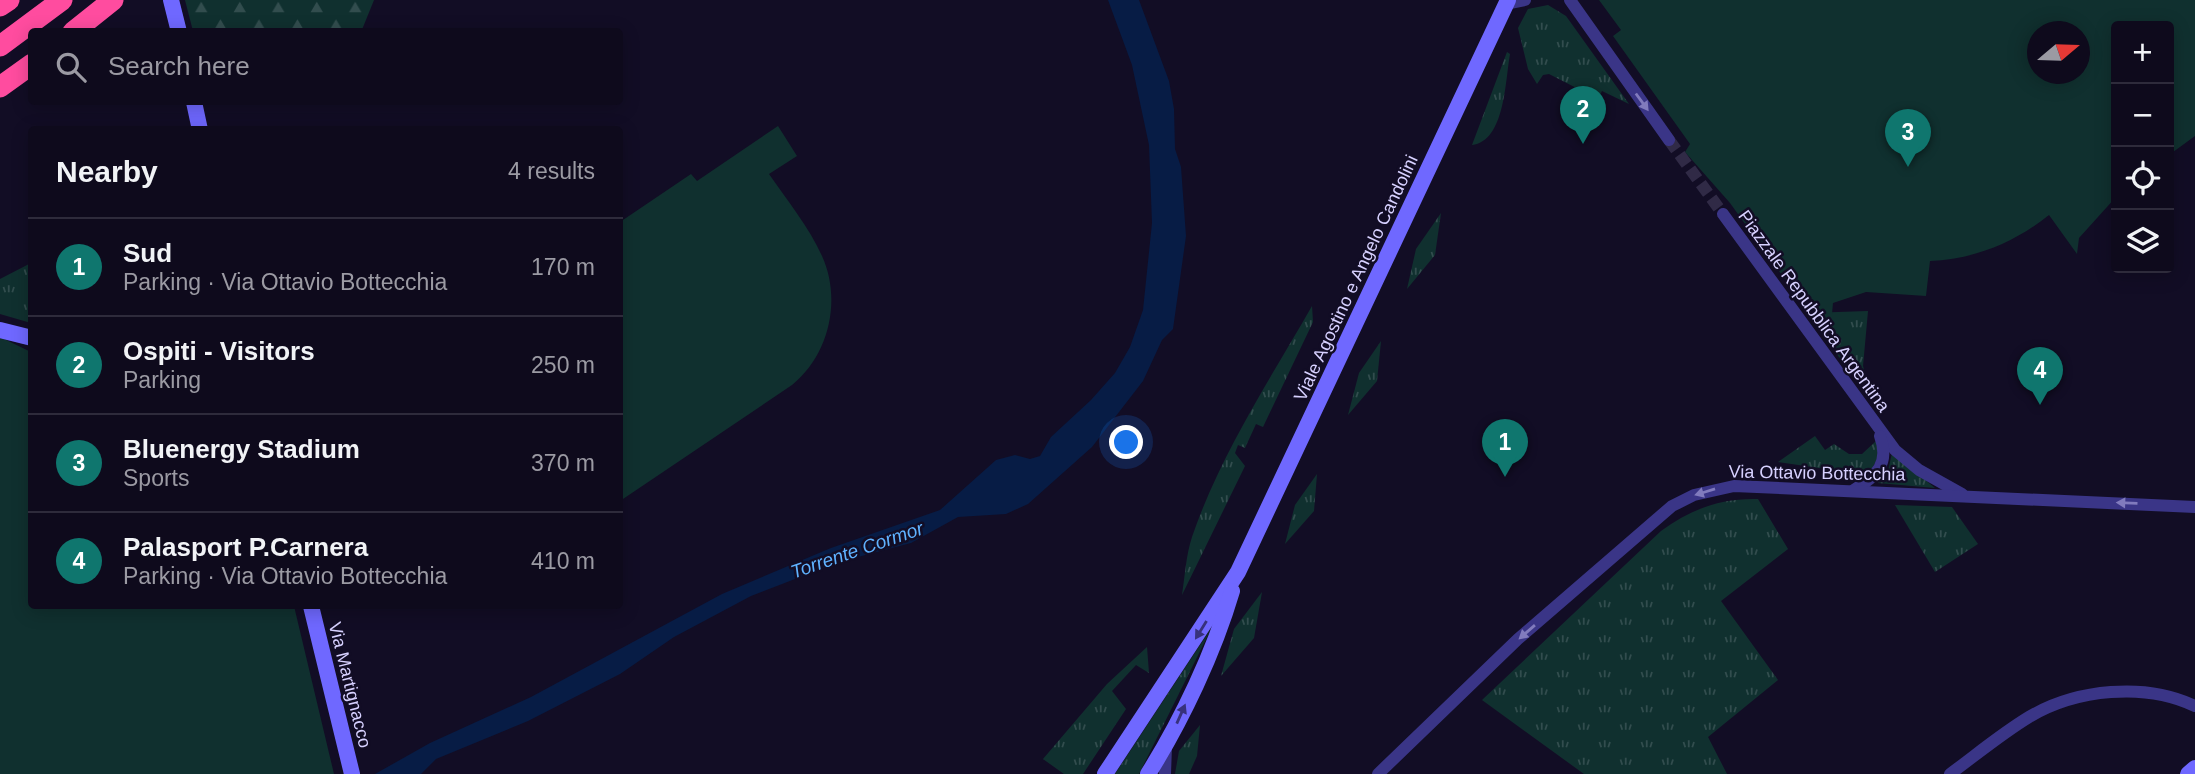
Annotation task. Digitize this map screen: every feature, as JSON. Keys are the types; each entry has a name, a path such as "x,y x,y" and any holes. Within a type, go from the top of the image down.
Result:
{"highway":[{"path":"0,6 9,0"},
{"path":"0,46 62,0"},
{"path":"79,28 113,0"},
{"path":"0,87 28,67"}],"street":[{"path":"1507,2 1525,0"},
{"path":"1559,0 1573,6 1669,140"},
{"name":"Viale Agostino e Angelo Candolini","path":"1105,774 1238,572 1507,2"},
{"path":"172,3 177,28"},
{"path":"195,105 200,126"},
{"name":"Piazzale Repubblica Argentina","path":"1723,214 1877,429 1913,465 1965,496"},
{"path":"0,330 28,337"},
{"name":"Piazzale Repubblica Argentina","path":"1854,490 1875,477 1883,464 1884,445 1877,429"},
{"name":"Via Ottavio Bottecchia","path":"1378,774 1518,639 1672,506 1694,495 1734,486 2195,507"},
{"name":"Viale Agostino e Angelo Candolini","path":"1148,774 1166,745 1225,616 1238,572"},
{"name":"Via Martignacco","path":"312,609 352,774"},
{"path":"1950,774 2028,717 2063,702 2124,691 2165,695 2195,706"},
{"path":"1165,774 1166,745"},
{"path":"2188,774 2195,768"}],"green space":[{"path":"185,0 374,0 363,28 192,28"},
{"path":"1599,0 2195,0 2195,136 2174,151 2174,21 2111,21 2111,203 2079,238 2077,254 2049,215 2022,234 1993,248 1963,257 1930,261 1926,296 1866,292 1833,303 1832,314 1809,313 1730,203 1685,152 1690,144 1613,36 1621,30"},
{"path":"1548,5 1566,16 1629,104 1602,91 1598,99 1549,74 1543,75 1537,84 1528,69 1518,28 1528,9"},
{"path":"1507,52 1510,54 1507,79 1497,122 1483,141 1472,145"},
{"path":"778,126 797,156 769,174 811,235 822,256 831,290 828,326 815,358 805,373 792,385 623,499 623,220 691,174 697,181"},
{"path":"1441,213 1435,255 1407,289 1416,249"},
{"path":"28,265 28,322 0,314 0,279"},
{"path":"1312,306 1313,322 1263,427 1256,424 1245,448 1238,445 1235,453 1245,466 1182,595 1190,544 1203,507 1246,419"},
{"path":"1868,311 1863,366 1868,385 1849,372 1809,313"},
{"path":"0,337 28,351 28,609 295,609 334,774 0,774"},
{"path":"1381,341 1377,381 1348,415 1359,373"},
{"path":"1815,436 1825,450 1834,444 1849,454 1862,454 1876,441 1879,456 1871,470 1860,474 1778,462"},
{"path":"1892,453 1935,488 1878,483 1888,471"},
{"path":"1317,474 1314,511 1285,544 1295,505"},
{"path":"1758,499 1788,549 1721,601 1778,680 1708,737 1727,774 1584,774 1482,700 1661,531 1707,506 1731,500"},
{"path":"1895,505 1952,507 1978,544 1935,572"},
{"path":"1262,592 1254,638 1221,676 1234,629"},
{"path":"1212,627 1139,774 1115,774"},
{"path":"1147,647 1149,673 1136,665 1112,691 1126,709 1083,774 1064,774 1043,759 1107,684"},
{"path":"1200,725 1197,756 1189,774 1175,774 1179,751"}],"water":[{"name":"Torrente Cormor","path":"1108,0 1139,0 1169,81 1174,109 1175,149 1181,167 1186,236 1173,329 1162,340 1143,381 1092,447 1028,504 1006,514 958,517 911,543 839,562 751,596 674,637 620,674 528,721 436,759 421,774 375,774 430,743 531,697 722,594 831,548 940,510 996,460 1015,455 1030,459 1040,456 1051,437 1091,400 1115,373 1130,347 1143,310 1152,223 1149,145 1132,65"}],"tunnel":[{"path":"1669,140 1723,214"}],"place":[{"name":"Ospiti - Visitors","path":"1583,144"},
{"name":"Bluenergy Stadium","path":"1908,167"},
{"name":"Palasport P.Carnera","path":"2040,405"},
{"name":"Sud","path":"1505,477"}]}
